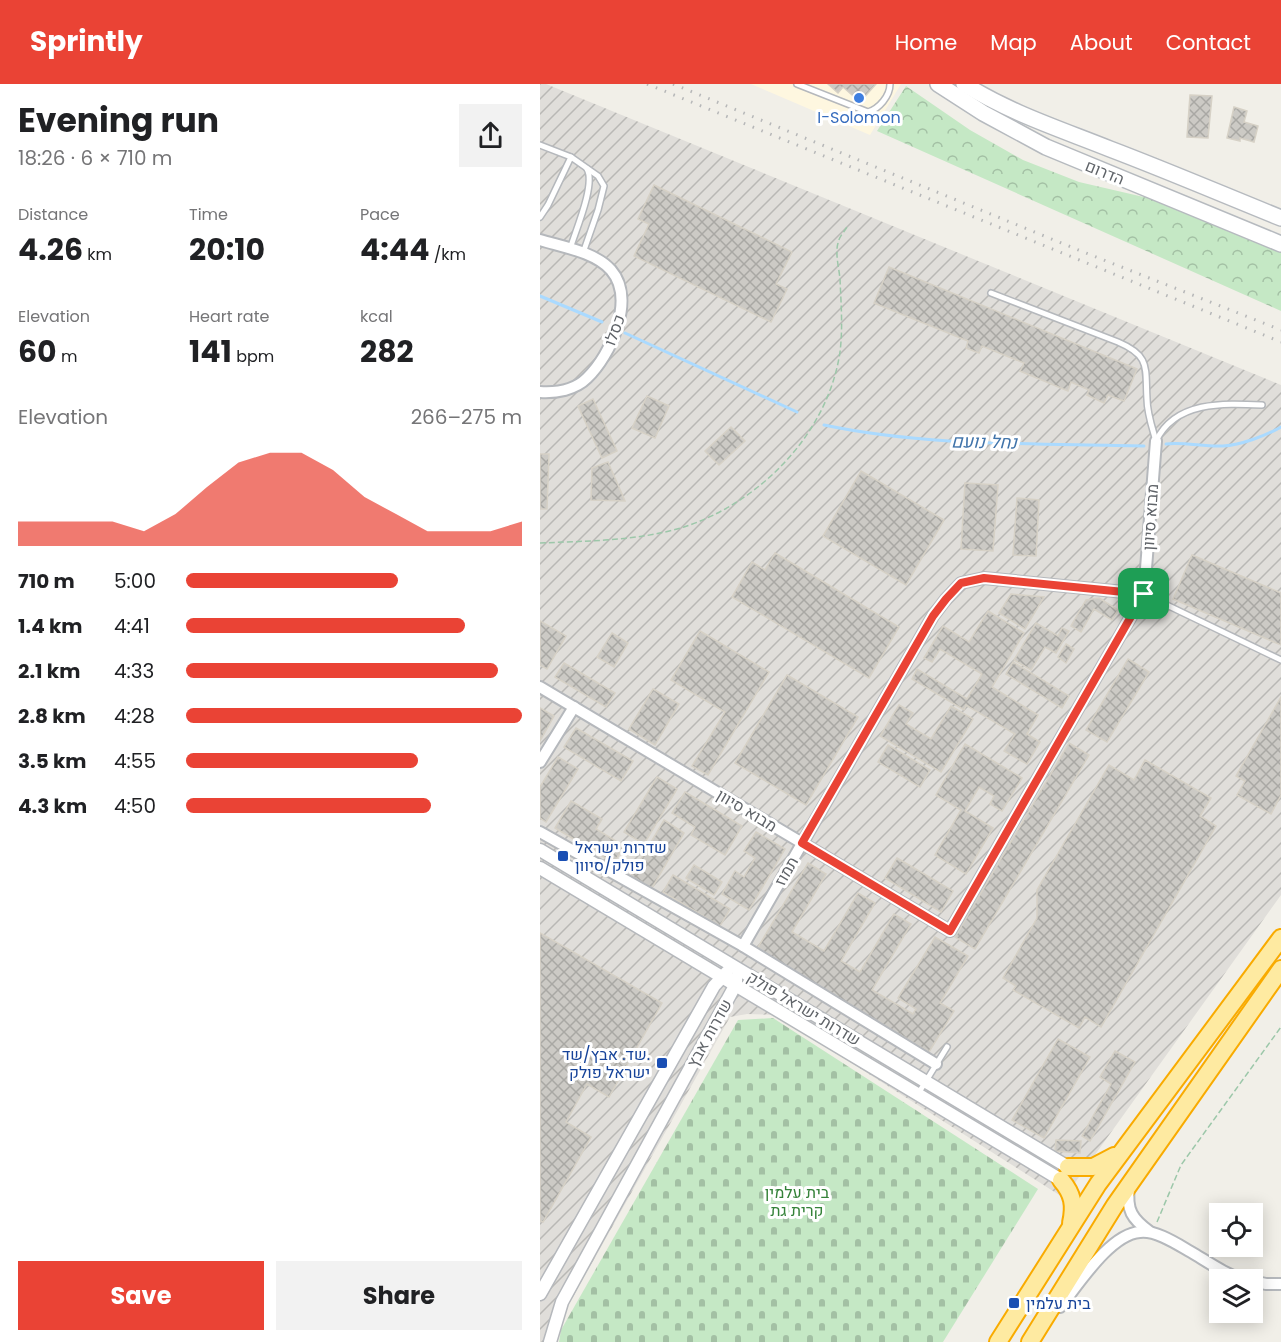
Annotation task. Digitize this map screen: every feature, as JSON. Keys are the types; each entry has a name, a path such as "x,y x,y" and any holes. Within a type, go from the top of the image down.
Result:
{"highway":[{"path":"998,1342 1120,1152 1281,938"},
{"path":"1030,1342 1130,1183 1281,969"},
{"path":"1070,1229 1073,1203 1065,1173 1101,1165 1120,1152"}],"main road":[{"name":"הדרום","path":"938,84 983,113 1046,147 1281,244"},
{"name":"הדרום","path":"964,84 989,100 1022,116 1155,166 1281,218"}],"street":[{"name":"כסלו","path":"540,240 594,258 610,269 620,283 623,297 622,313 604,357 587,379 573,387 554,393 540,392"},
{"name":"מבוא סיוון","path":"540,687 950,931 1144,594 1156,441"},
{"name":"תמוז","path":"743,946 933,616 961,583 984,578 1144,594"},
{"path":"540,762 574,707"},
{"path":"540,832 743,946 936,1064"},
{"name":"שדרות ישראל פולק","path":"540,850 926,1081 1065,1173"},
{"name":"שדרות ישראל פולק","path":"540,868 721,977 733,990 748,992 918,1094 1065,1173"},
{"name":"שדרות אבץ","path":"540,1294 714,986 721,977 736,966"},
{"name":"שדרות אבץ","path":"549,1342 562,1302 733,990 736,966"},
{"path":"1130,1183 1128,1201 1132,1216 1137,1223 1153,1234"},
{"path":"1030,1342 1109,1248 1132,1234 1141,1231 1153,1234 1176,1244 1220,1269"},
{"path":"1263,1283 1281,1284"},
{"path":"540,1332 549,1342"}],"lane":[{"path":"797,84 868,112 877,108 889,93 890,84"},
{"path":"540,145 585,165 598,176 604,186 583,253"},
{"path":"540,217 571,157"},
{"path":"570,249 588,191 590,175 585,165"},
{"path":"990,293 1130,347 1142,357 1147,374 1148,414 1156,441"},
{"path":"1156,441 1164,426 1171,420 1201,406 1227,403 1262,405"},
{"path":"1144,594 1281,660"},
{"path":"918,1094 947,1047"}],"path":[{"path":"540,543 637,537 684,527 707,518 744,498 783,464 800,444 821,412 834,380 840,352 842,325 838,243 847,227"},
{"path":"1153,1234 1181,1165 1281,1027"}],"shaded area":[{"path":"540,84 546,84 1281,385 1281,895 1064,1198 776,1015 747,1014 730,1017 565,1311 553,1342 540,1342"},
{"path":"751,84 901,84 870,135"}],"green space":[{"path":"906,86 970,130 1023,160 1079,182 1148,198 1281,251 1281,311 877,131"},
{"name":"בית עלמין קרית גת","path":"773,1018 1038,1189 943,1342 559,1342 561,1330 738,1020"}],"building":[{"name":"I-Solomon","path":"828,84 876,84 860,102 843,87 838,93"},
{"path":"1190,95 1212,96 1208,138 1187,137"},
{"path":"1234,107 1247,111 1244,122 1258,126 1254,142 1240,138 1240,141 1227,138"},
{"path":"654,185 792,252 776,284 787,289 771,322 634,256 649,224 638,219"},
{"path":"889,267 1137,369 1124,401 1108,395 1104,403 1087,395 1089,390 1071,382 1068,391 1020,371 1024,363 982,346 979,353 966,348 968,341 874,303"},
{"path":"647,396 669,406 655,438 632,428"},
{"path":"593,399 617,451 602,458 578,406"},
{"path":"731,427 745,441 719,465 705,451"},
{"path":"540,454 549,454 547,509 540,509"},
{"path":"608,462 625,501 591,500 592,468"},
{"path":"861,471 944,520 906,585 823,536"},
{"path":"965,483 998,485 993,551 961,549"},
{"path":"1017,498 1039,500 1036,556 1013,555"},
{"path":"775,553 899,627 869,678 732,597 752,562 765,570"},
{"path":"1192,555 1281,593 1281,645 1173,599"},
{"path":"1011,594 1044,597 1025,629 999,613"},
{"path":"1099,598 1118,610 1112,620 1094,609 1081,632 1071,626 1086,600"},
{"path":"988,611 1024,633 992,687 1038,715 1027,734 1040,742 1027,764 1004,751 1015,734 966,705 964,710 912,679 917,669 967,699 982,674 940,649 932,662 924,658 943,626 969,642"},
{"path":"540,621 566,636 547,669 540,665"},
{"path":"1036,623 1058,636 1062,628 1069,631 1056,653 1045,647 1031,670 1014,660"},
{"path":"700,631 769,672 708,775 692,766 725,712 671,680"},
{"path":"612,633 628,643 614,667 597,657"},
{"path":"1066,644 1074,649 1066,663 1058,657"},
{"path":"1128,659 1149,672 1107,742 1086,730"},
{"path":"1013,662 1069,696 1062,708 1006,674"},
{"path":"564,663 615,693 606,707 555,677"},
{"path":"787,675 858,717 806,805 735,763"},
{"path":"653,689 679,704 655,745 629,729"},
{"path":"1281,697 1281,795 1271,814 1237,795 1245,781 1236,776"},
{"path":"899,705 913,713 906,724 931,739 951,706 973,719 941,772 880,736"},
{"path":"540,708 554,716 540,741"},
{"path":"576,728 633,761 621,781 564,747"},
{"path":"1069,743 1089,755 975,949 955,937"},
{"path":"965,744 1022,778 1002,811 990,804 994,796 979,787 965,811 993,828 966,874 935,855 961,810 936,795"},
{"path":"888,745 930,770 920,787 878,762"},
{"path":"558,757 578,769 546,822 540,818 540,787"},
{"path":"1145,760 1211,798 1200,816 1216,826 1101,1027 1085,1017 1079,1028 1013,990 1016,986 1003,978 1037,918 1037,890 1109,765 1134,780"},
{"path":"657,777 677,789 644,844 624,832"},
{"path":"685,792 742,826 725,855 691,835 695,827 672,813"},
{"path":"571,801 602,819 596,829 624,846 614,863 555,828"},
{"path":"664,820 684,833 652,888 631,876"},
{"path":"756,832 785,849 749,910 722,894 735,871 744,877 755,858 744,851"},
{"path":"897,858 953,891 941,912 885,878"},
{"path":"808,863 826,874 792,932 824,951 858,893 875,903 841,961 860,972 894,914 911,924 872,990 913,1014 916,1009 898,998 935,937 968,956 940,1003 954,1011 929,1052 757,949"},
{"path":"694,865 722,882 714,895 686,878"},
{"path":"673,875 730,909 720,926 663,892"},
{"path":"540,933 662,1003 609,1097 587,1084 566,1122 591,1137 543,1222 540,1221"},
{"path":"1058,1039 1090,1057 1044,1138 1012,1120"},
{"path":"1115,1051 1135,1062 1090,1141 1082,1136 1111,1084 1100,1077"},
{"path":"1056,1140 1081,1141 1080,1153 1055,1151"}],"waterway":[{"name":"נחל נועם","path":"540,296 602,322"},
{"name":"נחל נועם","path":"625,333 797,412"},
{"name":"נחל נועם","path":"824,425 943,441 1144,446"},
{"name":"נחל נועם","path":"1166,444 1216,446 1237,444 1253,440 1281,427"}],"railway":[{"path":"647,84 1281,342"},
{"path":"673,84 1076,249 1281,330"}],"place":[{"name":"I-Solomon","path":"859,98"},
{"name":"שדרות ישראל פולק/סיוון","path":"563,856"},
{"name":"שד. אבץ/שד. ישראל פולק","path":"662,1063"},
{"name":"בית עלמין","path":"1014,1303"}],"route":[{"path":"984,578 1144,594 950,931 802,843 933,616 961,583 984,578"}]}
